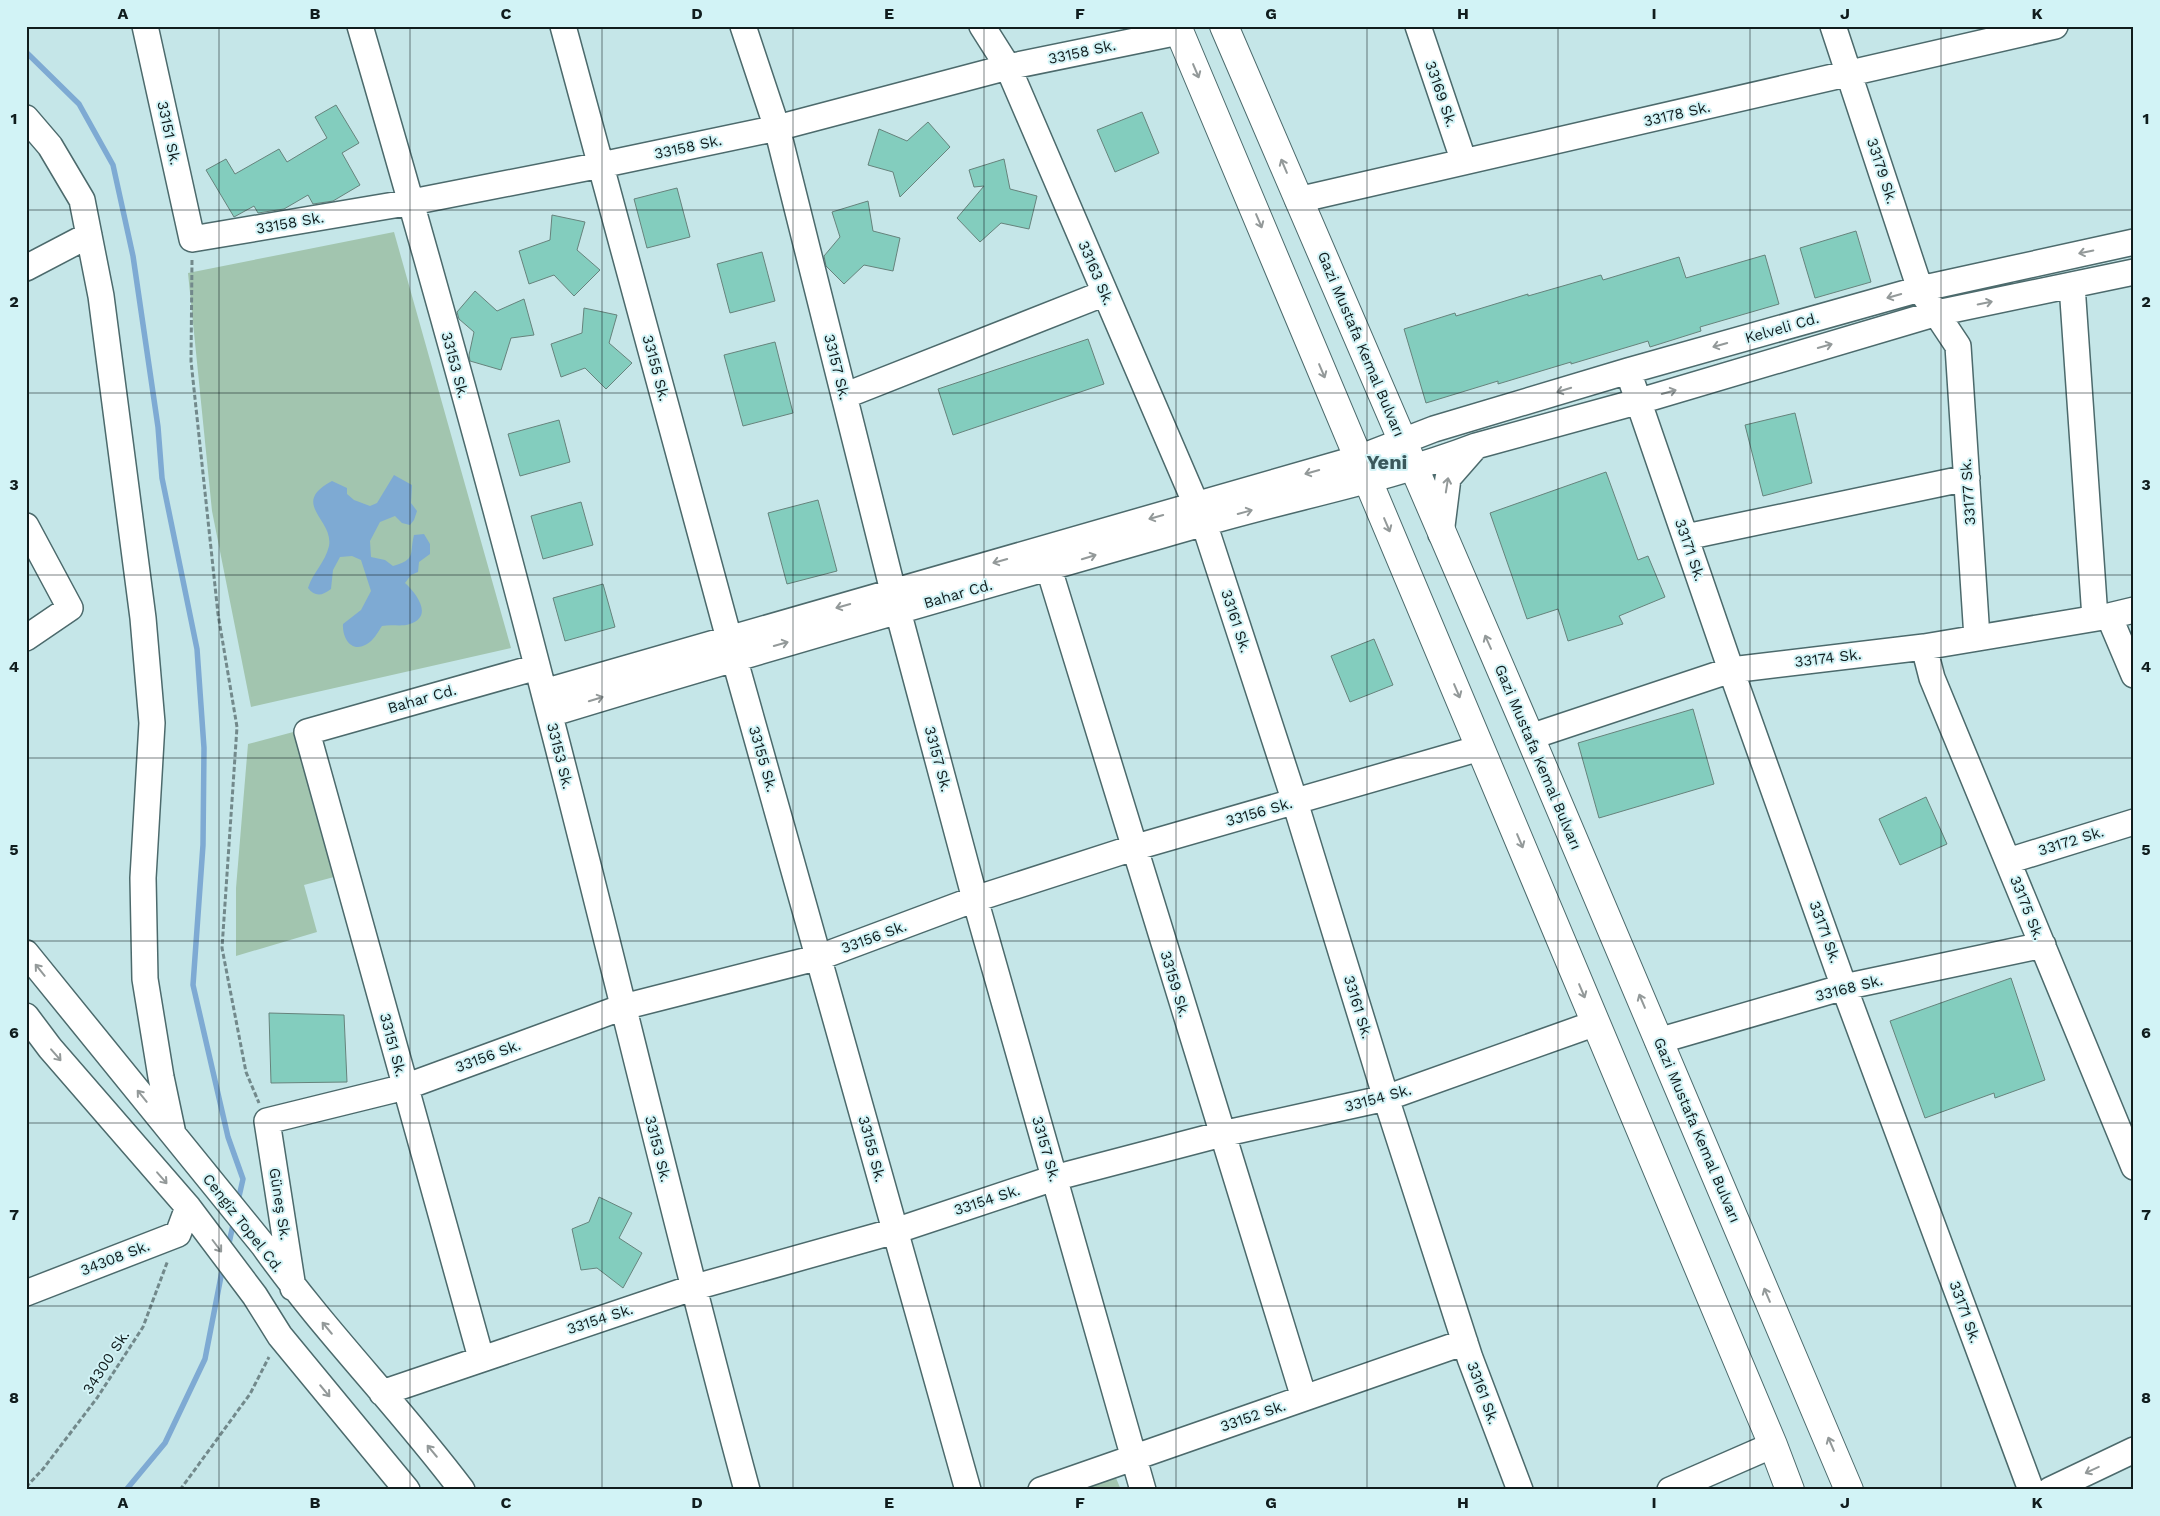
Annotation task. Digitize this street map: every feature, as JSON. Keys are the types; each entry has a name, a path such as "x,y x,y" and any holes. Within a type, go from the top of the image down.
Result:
{"highway":[{"name":"Gazi Mustafa Kemal Bulvarı","path":"1231,28 1298,200 1530,737 1849,1490"},
{"path":"1178,29 1773,1445 1790,1490"}],"street":[{"name":"33151 Sk.","path":"146,26 192,239"},
{"name":"33153 Sk.","path":"360,26 412,202 547,703 692,1288 747,1490"},
{"name":"33155 Sk.","path":"562,26 731,648 820,957 968,1490"},
{"name":"33157 Sk.","path":"743,26 777,128 895,601 975,900 1142,1490"},
{"name":"33163 Sk.","path":"982,26 1008,67 1200,514"},
{"name":"33169 Sk.","path":"1418,26 1464,162"},
{"name":"33179 Sk.","path":"1833,26 1920,289 1938,313 1958,346"},
{"name":"33178 Sk.","path":"1298,200 1850,75 2055,26"},
{"name":"33158 Sk.","path":"192,239 412,202 601,166 777,128 1008,67 1178,29"},
{"path":"26,118 50,146 82,200 101,296 143,618 152,723 143,878 145,979 161,1077 173,1134"},
{"path":"26,268 89,236"},
{"name":"Kelveli Cd.","path":"1363,469 1403,442 1434,429 1628,371 1920,289 2134,242"},
{"name":"Kelveli Cd.","path":"1363,469 1413,468 1476,446 1640,401 1938,313 2134,272"},
{"path":"2072,285 2102,617 2134,675"},
{"path":"844,396 1105,293"},
{"name":"33177 Sk.","path":"1958,346 1977,638"},
{"name":"33171 Sk.","path":"1628,371 1640,401 1731,670 1844,988 2031,1490"},
{"path":"1434,429 1448,457"},
{"path":"1441,534 1448,478 1476,446"},
{"name":"Bahar Cd.","path":"547,703 731,648 1363,469"},
{"path":"1686,536 1967,478"},
{"name":"Bahar Cd.","path":"895,601 1049,569 1200,514"},
{"name":"33161 Sk.","path":"1200,514 1295,802 1386,1098 1465,1342 1520,1490"},
{"path":"26,526 70,608 26,638"},
{"name":"33159 Sk.","path":"1049,569 1304,1398"},
{"name":"33174 Sk.","path":"1530,737 1731,670 1924,647 2134,610"},
{"name":"33175 Sk.","path":"1924,647 1932,678 2134,1167"},
{"name":"Bahar Cd.","path":"307,732 537,667"},
{"name":"33151 Sk.","path":"307,732 481,1358"},
{"name":"33156 Sk.","path":"267,1121 405,1087 623,1008 820,957 975,900 1134,848 1480,748"},
{"name":"33172 Sk.","path":"2008,861 2134,822"},
{"name":"33168 Sk.","path":"1658,1041 1844,988 2042,945"},
{"name":"Cengiz Topel Cd.","path":"26,953 263,1245 293,1288 436,1455 462,1490"},
{"path":"29,1024 188,1207 254,1296 280,1336 407,1490"},
{"name":"33154 Sk.","path":"382,1393 692,1288 895,1231 1054,1178 1222,1134 1386,1098 1596,1024"},
{"name":"Güneş Sk.","path":"267,1121 293,1288"},
{"path":"178,1234 188,1207"},
{"name":"34308 Sk.","path":"26,1293 178,1234"},
{"name":"33152 Sk.","path":"1041,1490 1465,1342"},
{"path":"1670,1490 1773,1445"},
{"path":"2050,1490 2134,1450"}],"path":[{"path":"192,239 191,361 218,614 236,727 222,948 246,1072 267,1121"},
{"name":"34300 Sk.","path":"26,1487 43,1469 97,1398 142,1327 178,1234"},
{"path":"180,1490 250,1394 280,1336"}],"green space":[{"path":"394,232 511,648 251,707 212,511 188,273"},
{"path":"297,731 334,877 304,885 317,932 236,956 236,888 248,744"},
{"path":"1101,1466 1111,1466 1121,1490 1023,1490"}],"water":[{"path":"394,475 412,485 411,503 417,511 410,525 402,523 395,516 380,522 370,541 371,557 385,560 393,566 406,561 411,555 414,535 424,534 430,544 430,554 419,562 418,572 411,575 405,583 414,592 421,604 421,616 410,624 382,626 369,643 356,647 346,639 343,624 361,610 371,591 361,560 352,556 340,557 333,570 331,589 319,595 313,593 308,588 329,546 329,536 326,528 313,505 314,497 320,489 332,481 347,488 347,494 354,500 370,506 377,503"}],"building":[{"path":"336,105 359,143 342,153 360,185 333,201 313,204 308,195 284,209 258,213 254,206 234,217 206,170 226,159 235,174 279,149 287,162 327,138 315,117"},
{"path":"1142,112 1159,153 1115,172 1097,130"},
{"path":"928,122 950,147 900,197 893,172 868,165 879,129 907,141"},
{"path":"1004,159 1010,189 1037,196 1029,229 1001,223 980,242 957,218 984,186 974,187 969,170"},
{"path":"677,188 690,237 647,248 634,199"},
{"path":"868,201 873,231 900,238 893,271 864,265 844,284 826,266 824,256 840,237 832,212"},
{"path":"552,215 585,222 577,250 600,270 574,296 554,275 529,284 519,251 550,240"},
{"path":"1856,231 1871,282 1815,298 1800,248"},
{"path":"762,252 775,301 730,313 717,264"},
{"path":"1765,255 1779,304 1700,327 1701,331 1650,347 1648,341 1498,384 1498,381 1426,403 1404,329 1455,313 1456,316 1528,294 1528,296 1601,275 1603,280 1679,257 1686,278"},
{"path":"475,291 497,311 524,299 534,335 511,338 501,370 470,361 469,355 474,332 459,319 457,312"},
{"path":"584,308 617,315 609,343 632,363 606,389 585,368 561,377 551,344 582,333"},
{"path":"1088,339 1104,384 953,435 938,389"},
{"path":"775,342 793,413 743,426 724,355"},
{"path":"1795,413 1812,483 1763,496 1745,425"},
{"path":"559,420 570,462 520,476 508,434"},
{"path":"1606,472 1638,560 1648,556 1665,597 1619,616 1623,624 1568,641 1558,609 1527,619 1490,513"},
{"path":"818,500 837,571 787,584 768,513"},
{"path":"581,502 593,545 543,559 531,516"},
{"path":"603,584 615,627 565,641 553,598"},
{"path":"1374,639 1393,685 1350,702 1331,656"},
{"path":"1693,709 1714,784 1599,818 1578,743"},
{"path":"1926,797 1947,844 1900,865 1879,819"},
{"path":"2011,978 2045,1080 1995,1098 1994,1093 1925,1118 1890,1021"},
{"path":"269,1013 344,1015 347,1082 271,1083"},
{"path":"599,1197 632,1213 619,1238 642,1253 623,1288 597,1268 581,1270 572,1229 589,1222"}],"waterway":[{"path":"26,52 79,104 113,165 133,256 158,427 162,478 197,649 204,748 203,845 193,985 228,1137 243,1179 238,1201"},
{"path":"228,1248 234,1220"},
{"path":"126,1490 165,1443 205,1359 223,1266"}],"district":[{"name":"Yeni","path":"1387,462"}]}
